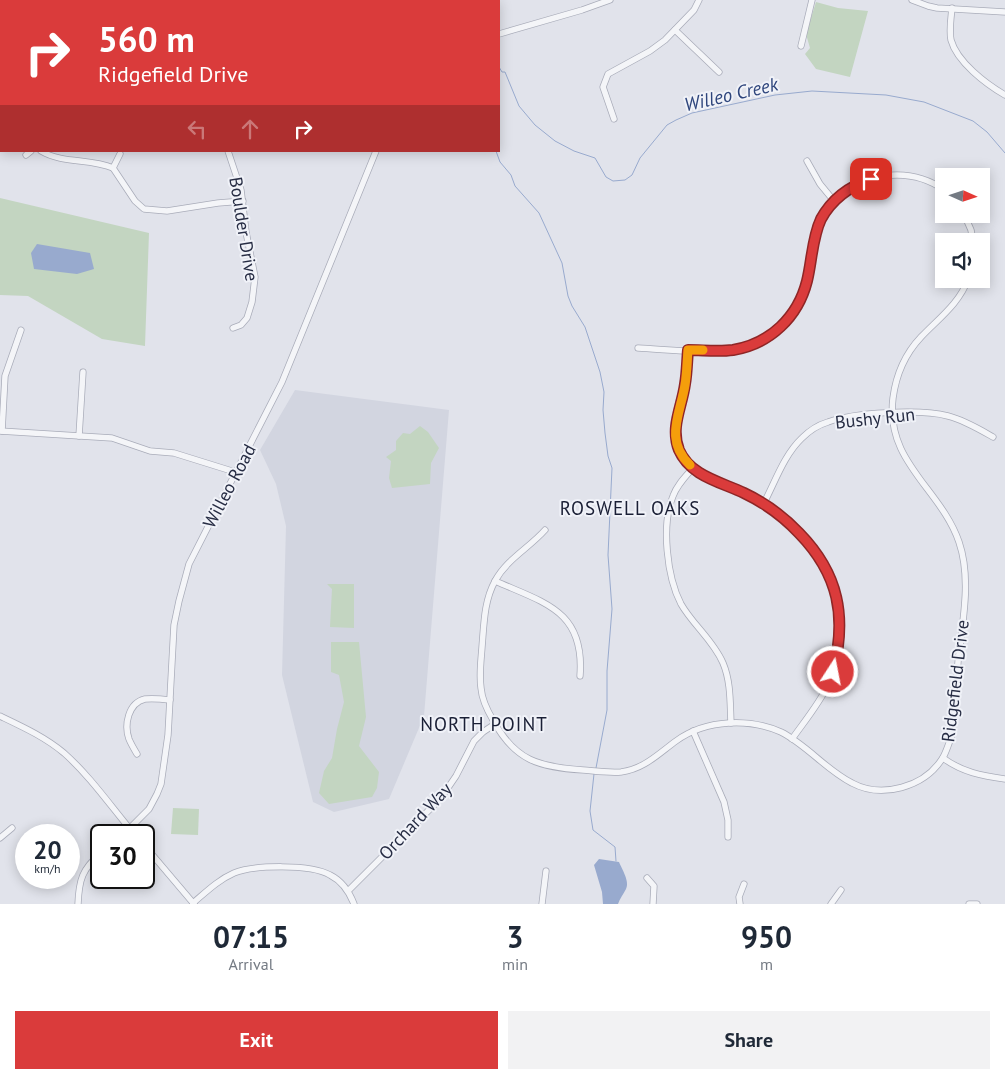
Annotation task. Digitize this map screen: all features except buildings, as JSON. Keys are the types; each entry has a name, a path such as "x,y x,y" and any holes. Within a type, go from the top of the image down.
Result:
{"street":[{"path":"500,34 610,0"},
{"path":"614,119 604,87 608,74 665,40 694,10 699,0"},
{"path":"801,46 812,0"},
{"path":"912,0 928,6 1005,12"},
{"path":"952,8 950,34 955,49 978,77 1005,95"},
{"path":"675,30 719,72"},
{"path":"43,152 61,160 104,164 113,168 135,201 144,209 167,211 218,203 242,202"},
{"name":"Boulder Drive","path":"228,152 239,180 246,232 254,267 252,302 247,318 241,325 233,328"},
{"name":"Willeo Road","path":"134,824 149,809 159,790 166,753 174,628 182,586 193,555 282,382 376,152"},
{"path":"113,168 120,154"},
{"path":"808,162 820,184 834,201"},
{"path":"638,348 724,351 743,348 764,339 784,324 802,296 817,228 834,201 860,183 886,176 914,177 935,185"},
{"name":"Ridgefield Drive","path":"545,530 537,539 509,561 495,581 485,610 480,678 484,701 495,724 513,748 525,757 538,763 558,768 612,772 628,770 654,759 676,741 693,731 731,723 764,727 780,732 845,779 859,786 874,790 912,785 928,775 943,758 952,730 965,584 964,563 959,541 949,521 902,454 896,436 892,413 895,385 906,358 920,338 955,303 964,288"},
{"path":"21,330 5,376 1,431 112,438 150,451 174,453 235,472"},
{"path":"688,350 686,384 676,420 675,433 680,452 693,468 702,474 764,503 789,523 817,553 831,576 838,603 839,643 833,672 822,696 792,739"},
{"path":"79,436 82,372"},
{"name":"Bushy Run","path":"764,503 792,450 801,439 826,422 841,418 892,413 934,413 950,416 975,426 993,437"},
{"path":"693,468 678,487 670,506 669,568 681,605 713,644 723,664 729,687 731,723"},
{"path":"495,581 547,604 565,619 574,631 579,646 581,660 580,676"},
{"path":"137,754 128,738 128,717 131,709 137,703 144,700 170,700"},
{"path":"0,716 35,733 63,753 83,773 127,824"},
{"name":"Orchard Way","path":"348,891 441,798 456,776 474,741 495,724"},
{"path":"693,731 724,802 728,820 728,837"},
{"path":"943,758 955,767 1005,779"},
{"path":"0,838 12,828"},
{"path":"155,858 194,904 226,877 242,870 259,868 320,871 336,878 348,891 354,904"},
{"path":"78,904 82,874 90,864"},
{"path":"542,904 546,871"},
{"path":"646,878 654,886 653,904"},
{"path":"740,904 739,897 744,884"},
{"path":"831,904 841,890"},
{"path":"969,904 977,904"}],"shaded area":[{"path":"295,390 449,410 424,716 389,799 334,812 313,802 282,675 286,526 276,484 260,450"}],"green space":[{"path":"816,2 838,8 868,11 850,77 816,69 805,54 810,48 806,34"},
{"path":"0,198 149,233 145,346 102,339 28,296 0,295"},
{"path":"420,426 428,432 439,448 431,463 430,484 392,488 389,478 391,461 386,457 396,450 396,441 403,433 410,434"},
{"path":"327,584 354,584 354,628 330,627 332,589"},
{"path":"331,642 359,642 366,717 359,746 379,772 377,788 372,797 329,804 319,793 324,771 332,758 344,702 339,675 331,672"},
{"path":"173,808 199,809 198,835 171,834"}],"water":[{"path":"37,244 90,253 94,269 77,274 34,269 31,253"},
{"path":"599,859 619,862 624,872 627,886 618,904 603,904 602,892 594,865"}],"waterway":[{"name":"Willeo Creek","path":"500,69 502,72 505,72 519,106 535,125 555,141 574,151 595,158 606,177 613,181 625,180 632,175 640,158 667,125 676,120 692,113 775,95 812,91 886,95 924,102 973,121 987,132 1005,153"},
{"path":"496,152 500,162 511,175 515,186 539,213 562,263 568,296 585,327 600,372 604,392 605,433 608,456 612,468 608,555 612,609 607,671 607,710 596,768"},
{"path":"594,774 590,811 593,830 615,847 616,861"}],"slow traffic":[{"path":"690,465 676,443 676,420 686,384 688,350 703,350"}],"district":[{"name":"ROSWELL OAKS","path":"630,508"},
{"name":"NORTH POINT","path":"484,724"}],"route":[{"path":"833,672 839,643 838,603 831,576 825,565 810,544 777,512 745,493 702,474 693,468 686,461 676,443 676,420 686,384 688,350 724,351 743,348 764,339 784,324 802,296 807,281 817,228 821,220 834,201 842,194 850,188 871,179"}]}
